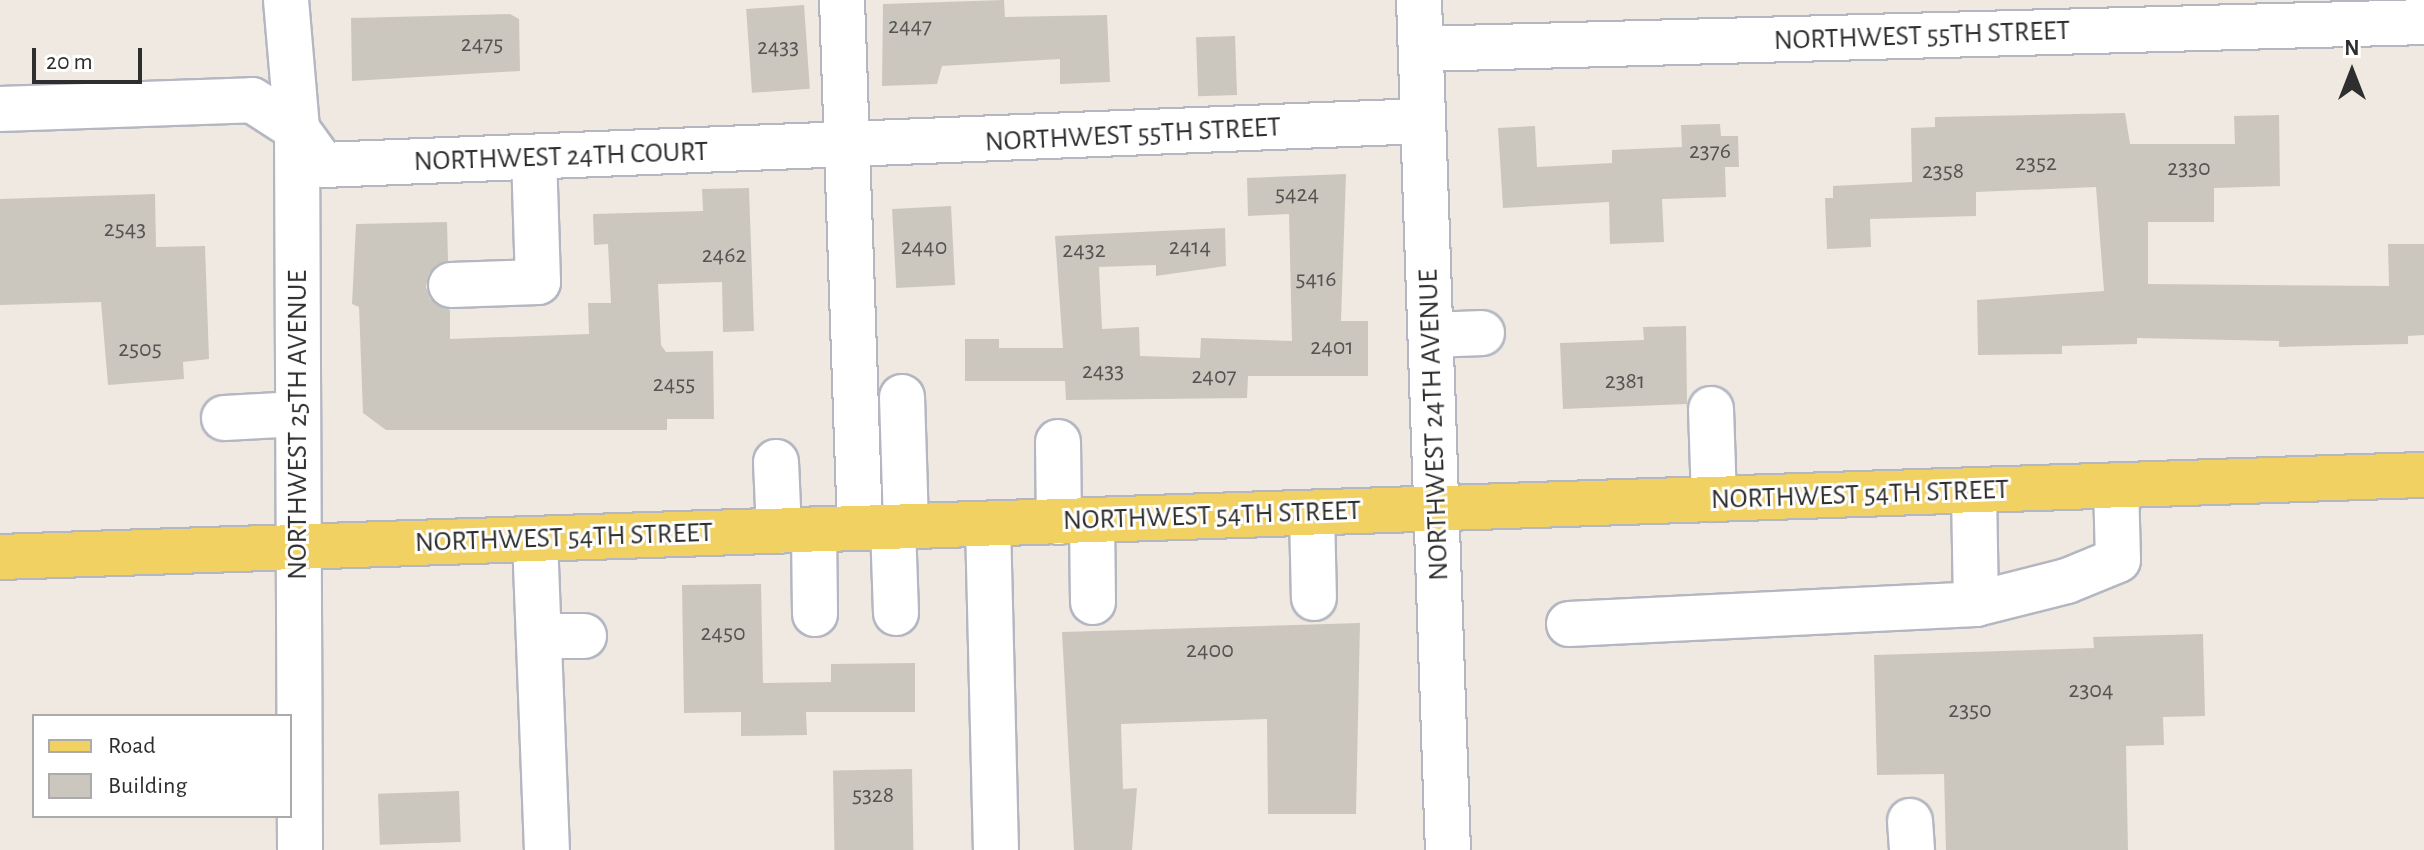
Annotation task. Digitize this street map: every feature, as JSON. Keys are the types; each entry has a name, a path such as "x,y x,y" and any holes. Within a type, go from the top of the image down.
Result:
{"main road":[{"name":"NORTHWEST 54TH STREET","path":"0,557 2424,475"}],"street":[{"name":"NORTHWEST 25TH AVENUE","path":"286,0 297,129 300,850"},
{"path":"842,0 843,148 896,613"},
{"name":"NORTHWEST 24TH AVENUE","path":"1419,0 1448,850"},
{"name":"NORTHWEST 55TH STREET","path":"1421,49 2424,22"},
{"path":"0,109 252,100 297,129"},
{"name":"NORTHWEST 55TH STREET","path":"843,148 1423,121"},
{"name":"NORTHWEST 24TH COURT","path":"297,129 323,165 843,148"},
{"path":"451,285 538,282 534,158"},
{"path":"1431,335 1482,333"},
{"path":"886,527 902,397"},
{"path":"1711,409 1714,499"},
{"path":"224,418 298,414"},
{"path":"1058,442 1093,602"},
{"path":"776,462 815,614"},
{"path":"1569,624 1976,604 2067,581 2118,560 2116,486"},
{"path":"1974,491 1976,604"},
{"path":"1312,513 1314,598"},
{"path":"988,524 996,850"},
{"path":"535,539 547,850"},
{"path":"539,636 584,636"}],"building":[{"path":"1004,0 1005,17 1107,15 1110,82 1060,84 1060,59 942,66 937,84 882,86 883,4"},
{"path":"804,5 810,89 752,93 746,9"},
{"path":"510,14 519,19 520,71 352,81 351,18"},
{"path":"1235,36 1237,95 1198,96 1196,37"},
{"path":"2125,113 2130,144 2235,144 2234,116 2279,115 2280,186 2214,188 2214,222 2148,222 2148,284 2389,286 2388,244 2424,244 2424,335 2408,336 2408,344 2279,347 2279,341 2137,338 2137,344 2062,346 2062,354 1978,355 1977,300 2104,291 2096,187 1976,192 1976,216 1870,219 1871,247 1827,249 1825,198 1833,198 1833,186 1912,182 1911,128 1935,127 1935,117"},
{"path":"1720,124 1721,136 1738,136 1739,167 1725,167 1726,197 1662,199 1664,242 1610,244 1609,202 1503,208 1498,128 1535,126 1537,167 1612,163 1612,150 1682,147 1681,125"},
{"path":"1346,174 1341,321 1368,321 1368,376 1248,376 1247,398 1066,400 1065,381 965,381 965,339 999,339 999,348 1063,348 1055,236 1225,228 1226,266 1156,276 1156,265 1099,267 1102,329 1139,327 1140,356 1200,358 1201,338 1292,341 1289,214 1248,216 1247,178"},
{"path":"749,188 754,331 723,332 722,282 658,284 661,345 666,352 713,351 714,419 667,419 667,430 386,430 363,413 359,307 352,304 356,224 447,222 448,261 429,273 426,287 430,299 450,310 450,339 589,334 588,303 611,303 608,244 594,245 593,214 703,211 702,189"},
{"path":"155,194 156,247 205,246 209,359 183,362 184,379 108,385 101,302 0,305 0,199"},
{"path":"951,206 955,285 896,288 892,209"},
{"path":"1686,326 1687,404 1563,409 1560,343 1644,340 1643,327"},
{"path":"761,584 763,683 831,682 831,664 915,663 915,712 806,712 807,735 741,736 741,712 684,713 682,585"},
{"path":"1360,623 1356,814 1268,814 1267,719 1121,724 1123,789 1137,788 1132,850 1074,850 1062,632"},
{"path":"2203,634 2205,716 2163,717 2164,745 2126,746 2128,850 1946,850 1944,774 1877,775 1874,655 2094,648 2093,637"},
{"path":"912,769 913,850 834,850 833,770"},
{"path":"459,791 461,842 380,845 378,794"}]}
